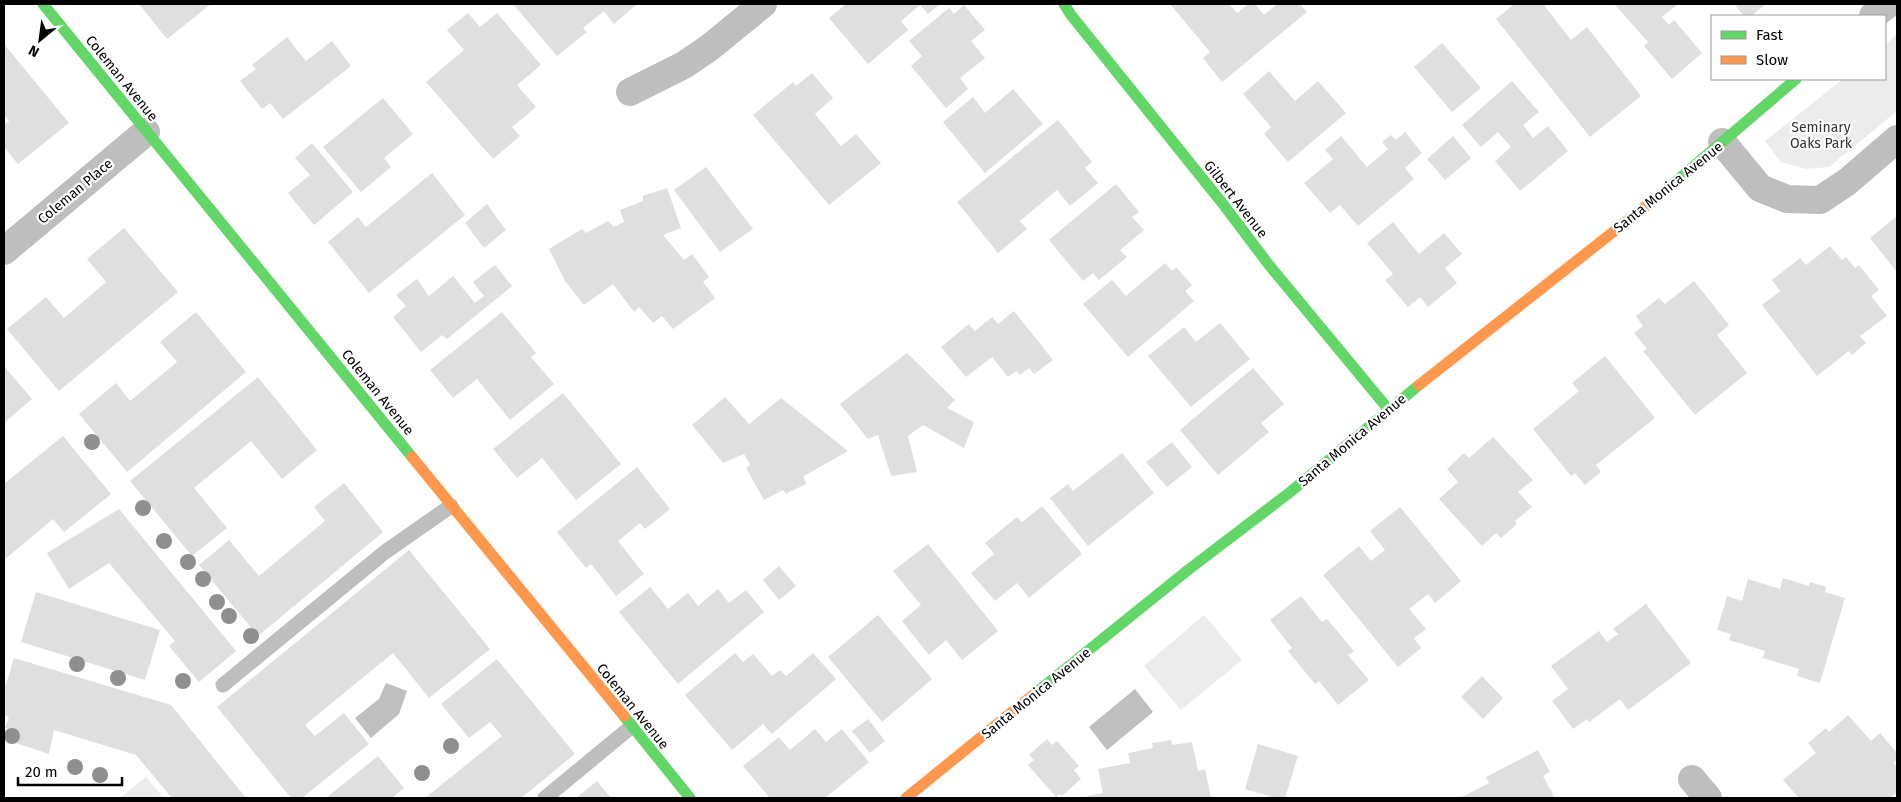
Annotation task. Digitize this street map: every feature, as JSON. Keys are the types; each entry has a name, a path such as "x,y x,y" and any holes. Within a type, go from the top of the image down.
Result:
{"street":[{"name":"Coleman Avenue","path":"43,4 690,798"},
{"path":"630,92 684,65 709,48 763,4"},
{"name":"Gilbert Avenue","path":"1064,4 1071,16 1223,204 1269,265 1388,410"},
{"path":"1874,15 1888,4"},
{"name":"Santa Monica Avenue","path":"906,798 1188,570 1289,492 1388,410 1638,213 1795,80"},
{"name":"Coleman Place","path":"4,251 146,132"},
{"path":"1722,142 1760,188 1787,199 1820,200 1847,182 1897,139"}],"lane":[{"path":"224,685 385,552 451,506"},
{"path":"545,798 631,727"}],"green space":[{"name":"Seminary Oaks Park","path":"1897,34 1897,111 1829,167 1805,169 1781,162 1765,141 1842,80 1886,80 1886,44"},
{"path":"1204,615 1242,660 1181,710 1144,666"},
{"path":"146,777 164,798 120,798"}],"shaded area":[{"path":"386,683 407,691 399,714 371,738 355,718 379,699"},
{"path":"1135,689 1153,712 1107,750 1089,727"}],"building":[{"path":"139,4 211,4 167,39"},
{"path":"513,4 637,4 614,24 604,11 583,28 587,32 557,56"},
{"path":"846,4 940,4 928,14 920,5 901,21 908,30 868,64 829,18"},
{"path":"1170,4 1229,4 1237,13 1248,4 1255,4 1264,15 1277,4 1300,4 1307,12 1222,82 1203,58 1210,52"},
{"path":"1514,4 1543,4 1571,40 1587,27 1641,96 1590,137 1496,19"},
{"path":"1614,4 1678,4 1662,17 1669,25 1674,20 1702,53 1672,79 1644,46 1648,42"},
{"path":"1734,4 1766,4 1752,15 1743,15"},
{"path":"964,5 985,30 971,41 985,58 960,78 968,89 946,108 911,66 922,56 909,41 949,8 954,14"},
{"path":"468,13 480,27 497,13 541,65 517,85 536,107 512,127 520,136 493,159 426,82 464,50 447,30"},
{"path":"287,37 306,61 332,41 351,66 283,119 270,103 262,109 240,81 256,69 252,65"},
{"path":"1442,43 1481,88 1452,112 1414,67"},
{"path":"4,44 69,123 18,164 4,147 4,126 9,121 4,115"},
{"path":"1269,71 1295,101 1318,81 1346,113 1288,162 1264,134 1271,127 1243,94"},
{"path":"812,73 833,98 815,114 841,146 856,134 881,163 829,205 753,115 793,82 796,86"},
{"path":"1512,81 1539,112 1523,125 1533,138 1548,126 1568,151 1520,191 1495,161 1511,147 1498,132 1481,147 1462,125"},
{"path":"1013,89 1043,124 985,173 943,122 973,97 985,113"},
{"path":"383,98 413,134 384,158 391,167 361,192 323,147"},
{"path":"1058,120 1092,162 1085,168 1098,183 1070,206 1057,190 1020,221 1027,229 998,253 957,202"},
{"path":"1405,132 1422,153 1405,168 1414,179 1358,226 1340,205 1330,213 1304,183 1333,159 1325,150 1341,136 1367,167 1388,149 1382,142 1391,135 1396,140"},
{"path":"1453,136 1471,158 1445,180 1427,159"},
{"path":"312,143 353,192 314,225 288,193 310,175 295,158"},
{"path":"706,167 753,229 720,252 674,190"},
{"path":"432,173 465,215 369,293 328,242 358,217 366,227"},
{"path":"1116,184 1139,212 1132,217 1144,230 1120,250 1127,257 1099,280 1093,273 1083,281 1049,240"},
{"path":"667,188 681,228 663,235 684,260 692,254 709,277 703,282 715,298 673,329 662,316 653,323 639,307 634,312 613,284 584,305 565,281 549,249 582,229 586,233 608,221 614,227 624,222 620,210 643,201 643,196"},
{"path":"487,204 506,230 484,248 465,223"},
{"path":"1897,216 1897,272 1870,238"},
{"path":"1393,222 1419,254 1444,233 1462,254 1445,268 1457,283 1428,307 1420,297 1408,307 1385,280 1393,274 1367,243"},
{"path":"124,228 178,292 59,391 7,329 46,297 64,318 106,282 87,259"},
{"path":"1830,246 1842,260 1846,257 1855,268 1859,265 1879,290 1871,296 1887,316 1860,336 1866,343 1852,355 1849,351 1817,376 1762,305 1780,291 1772,280 1800,258 1806,265"},
{"path":"1165,263 1172,271 1176,267 1192,285 1185,291 1194,301 1128,357 1083,304 1112,280 1126,296"},
{"path":"495,265 512,286 447,339 442,335 421,352 393,317 406,306 396,295 417,279 429,296 453,276 475,303 484,296 473,282"},
{"path":"1694,281 1729,325 1717,335 1747,373 1695,415 1643,351 1647,349 1634,333 1643,326 1636,316 1659,298 1665,304"},
{"path":"1014,311 1053,360 1034,374 1029,368 1020,375 1016,371 1008,377 992,357 966,377 941,347 969,324 975,331 992,317 998,324"},
{"path":"196,312 246,372 127,472 79,414 116,383 130,401 177,362 160,342"},
{"path":"502,312 536,353 531,357 554,384 510,420 477,379 453,398 430,370"},
{"path":"1220,323 1250,359 1191,407 1148,356 1184,327 1196,342"},
{"path":"907,353 955,400 947,408 974,422 964,448 923,425 908,436 917,472 891,476 878,435 868,439 840,404"},
{"path":"1605,356 1655,418 1596,465 1601,472 1585,485 1575,473 1571,476 1533,429 1579,391 1572,383"},
{"path":"4,366 32,399 4,423"},
{"path":"1253,368 1284,404 1261,423 1269,432 1218,475 1180,430"},
{"path":"258,377 317,450 282,479 251,441 194,488 227,528 192,556 130,481"},
{"path":"563,393 621,464 576,500 542,458 517,478 493,449"},
{"path":"725,397 749,424 781,398 848,451 804,476 806,484 786,494 783,490 764,500 746,468 750,465 744,454 723,463 692,425"},
{"path":"63,436 111,494 64,532 53,519 4,560 4,484"},
{"path":"1493,437 1533,480 1518,492 1532,507 1515,521 1517,524 1501,538 1496,533 1482,546 1439,499 1458,482 1447,469 1464,453 1469,458"},
{"path":"1172,442 1192,467 1167,487 1146,462"},
{"path":"1122,453 1154,493 1088,546 1050,498 1068,484 1073,491"},
{"path":"637,467 670,509 645,529 640,523 618,541 644,574 616,596 591,564 586,568 557,532"},
{"path":"344,483 383,532 258,636 199,565 229,540 259,576 325,521 314,507"},
{"path":"1042,506 1082,554 1029,598 1017,583 995,601 971,573 994,554 985,543 1017,517 1022,522"},
{"path":"1400,507 1461,581 1435,603 1428,594 1409,609 1426,629 1414,638 1421,648 1398,667 1323,575 1359,546 1371,561 1385,550 1370,531"},
{"path":"119,509 236,651 199,682 169,646 175,641 109,563 69,589 47,553"},
{"path":"928,544 998,631 962,660 946,640 929,655 902,621 921,605 893,571"},
{"path":"409,550 490,649 429,698 393,653 305,725 315,736 344,713 369,744 302,798 291,798 217,707"},
{"path":"779,566 796,586 779,600 763,580"},
{"path":"1783,578 1809,586 1810,582 1826,587 1825,592 1845,598 1820,683 1797,676 1799,669 1763,658 1765,651 1729,640 1731,634 1717,630 1727,596 1742,601 1748,579 1780,589"},
{"path":"650,587 668,609 688,593 698,606 718,589 729,603 746,590 764,612 678,684 619,612"},
{"path":"36,592 160,630 145,680 21,642"},
{"path":"1301,596 1322,622 1327,619 1354,651 1348,655 1369,680 1338,705 1319,681 1315,684 1288,651 1292,648 1270,620"},
{"path":"1646,604 1691,663 1628,710 1620,699 1589,722 1587,719 1573,729 1552,701 1568,689 1551,666 1599,631 1607,642 1618,634 1613,629"},
{"path":"878,615 932,679 882,722 828,657"},
{"path":"735,653 743,662 753,654 772,676 780,670 786,676 813,653 836,679 772,734 763,724 732,750 685,695"},
{"path":"14,658 171,705 246,798 172,798 136,755 54,730 49,754 16,743 20,733 5,728 9,717 4,715 4,691"},
{"path":"497,659 575,754 521,798 425,798 502,736 490,722 469,738 441,704"},
{"path":"1482,676 1503,698 1483,719 1461,697"},
{"path":"1848,715 1871,741 1880,733 1897,753 1897,759 1894,763 1897,767 1897,792 1890,798 1799,798 1783,780 1816,753 1808,743 1826,728 1829,732"},
{"path":"868,719 885,741 870,753 852,731"},
{"path":"815,729 826,742 842,729 869,762 825,798 770,798 743,766 779,737 790,750"},
{"path":"1047,739 1052,745 1057,741 1079,766 1074,770 1081,779 1062,796 1060,794 1056,797 1028,765 1034,760 1029,755"},
{"path":"1171,740 1172,745 1192,742 1198,771 1205,769 1211,798 1088,798 1087,796 1103,793 1098,769 1130,763 1128,753 1153,748 1152,743"},
{"path":"1258,744 1298,756 1285,798 1275,798 1245,789"},
{"path":"1538,750 1550,772 1543,776 1555,798 1460,798 1489,783 1486,777"},
{"path":"378,756 404,788 392,798 326,798"},
{"path":"597,781 611,798 576,798"}],"traffic: fast":[{"path":"43,4 412,457"},
{"path":"1064,4 1223,204 1269,265 1389,410"},
{"path":"1660,195 1795,80"},
{"path":"1033,695 1188,570 1289,493 1419,385"},
{"path":"624,716 690,798"}],"traffic: slow":[{"path":"1419,385 1660,195"},
{"path":"412,457 624,716"},
{"path":"906,798 1033,695"}]}
